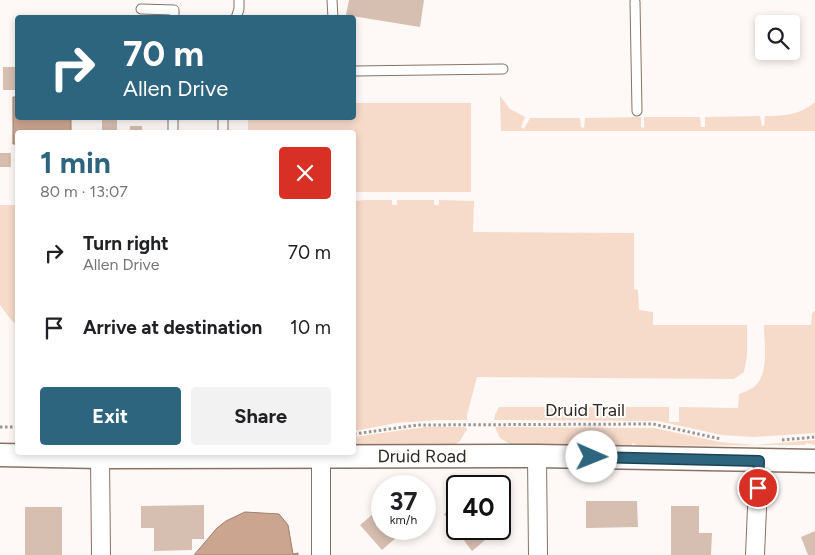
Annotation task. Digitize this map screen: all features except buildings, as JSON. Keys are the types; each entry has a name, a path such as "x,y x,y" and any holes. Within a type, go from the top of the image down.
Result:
{"street":[{"name":"Druid Road","path":"0,455 100,457 537,456 815,461"},
{"path":"321,456 321,555"},
{"path":"537,456 538,555"},
{"path":"100,457 102,555"},
{"path":"755,555 759,461"}],"lane":[{"path":"141,9 174,14 175,0"},
{"path":"237,15 239,0"},
{"path":"332,0 333,15"},
{"path":"636,2 637,111"},
{"path":"356,72 503,69"}],"path":[{"name":"Druid Trail","path":"356,434 418,425 653,424 730,440"},
{"path":"0,427 15,427"},
{"path":"776,440 815,437"}],"shaded area":[{"path":"500,96 510,109 525,117 521,127 524,129 530,118 580,118 581,127 584,128 585,118 641,117 641,127 644,128 644,117 700,117 701,127 705,127 705,117 760,116 762,126 764,126 765,116 792,114 804,110 815,102 815,131 501,131"},
{"path":"13,97 15,97 15,120 71,120 71,130 15,130 15,144 13,144"},
{"path":"356,103 471,103 471,192 356,192 356,130 248,130 248,120 356,120"},
{"path":"392,200 392,205 397,205 397,200 434,200 434,205 439,205 439,200 474,201 473,232 634,233 634,289 638,290 639,310 653,312 653,325 747,325 747,356 744,372 734,379 477,377 467,420 396,423 356,431 356,201"},
{"path":"0,205 15,205 15,324 0,305"},
{"path":"815,311 815,433 753,437 722,435 658,421 494,420 499,407 669,407 669,422 679,422 679,407 738,408 739,394 754,387 762,374 765,358 764,325 811,325 812,313"},
{"path":"425,427 465,427 467,429 460,441 454,445 356,445 356,437"},
{"path":"495,427 654,428 720,442 756,445 815,440 815,445 806,443 805,445 639,446 632,443 632,446 511,445 500,438"},
{"path":"245,512 279,514 288,525 293,554 298,553 298,555 194,555 217,528 226,521"}],"route":[{"path":"592,457 759,461 758,488"}]}
